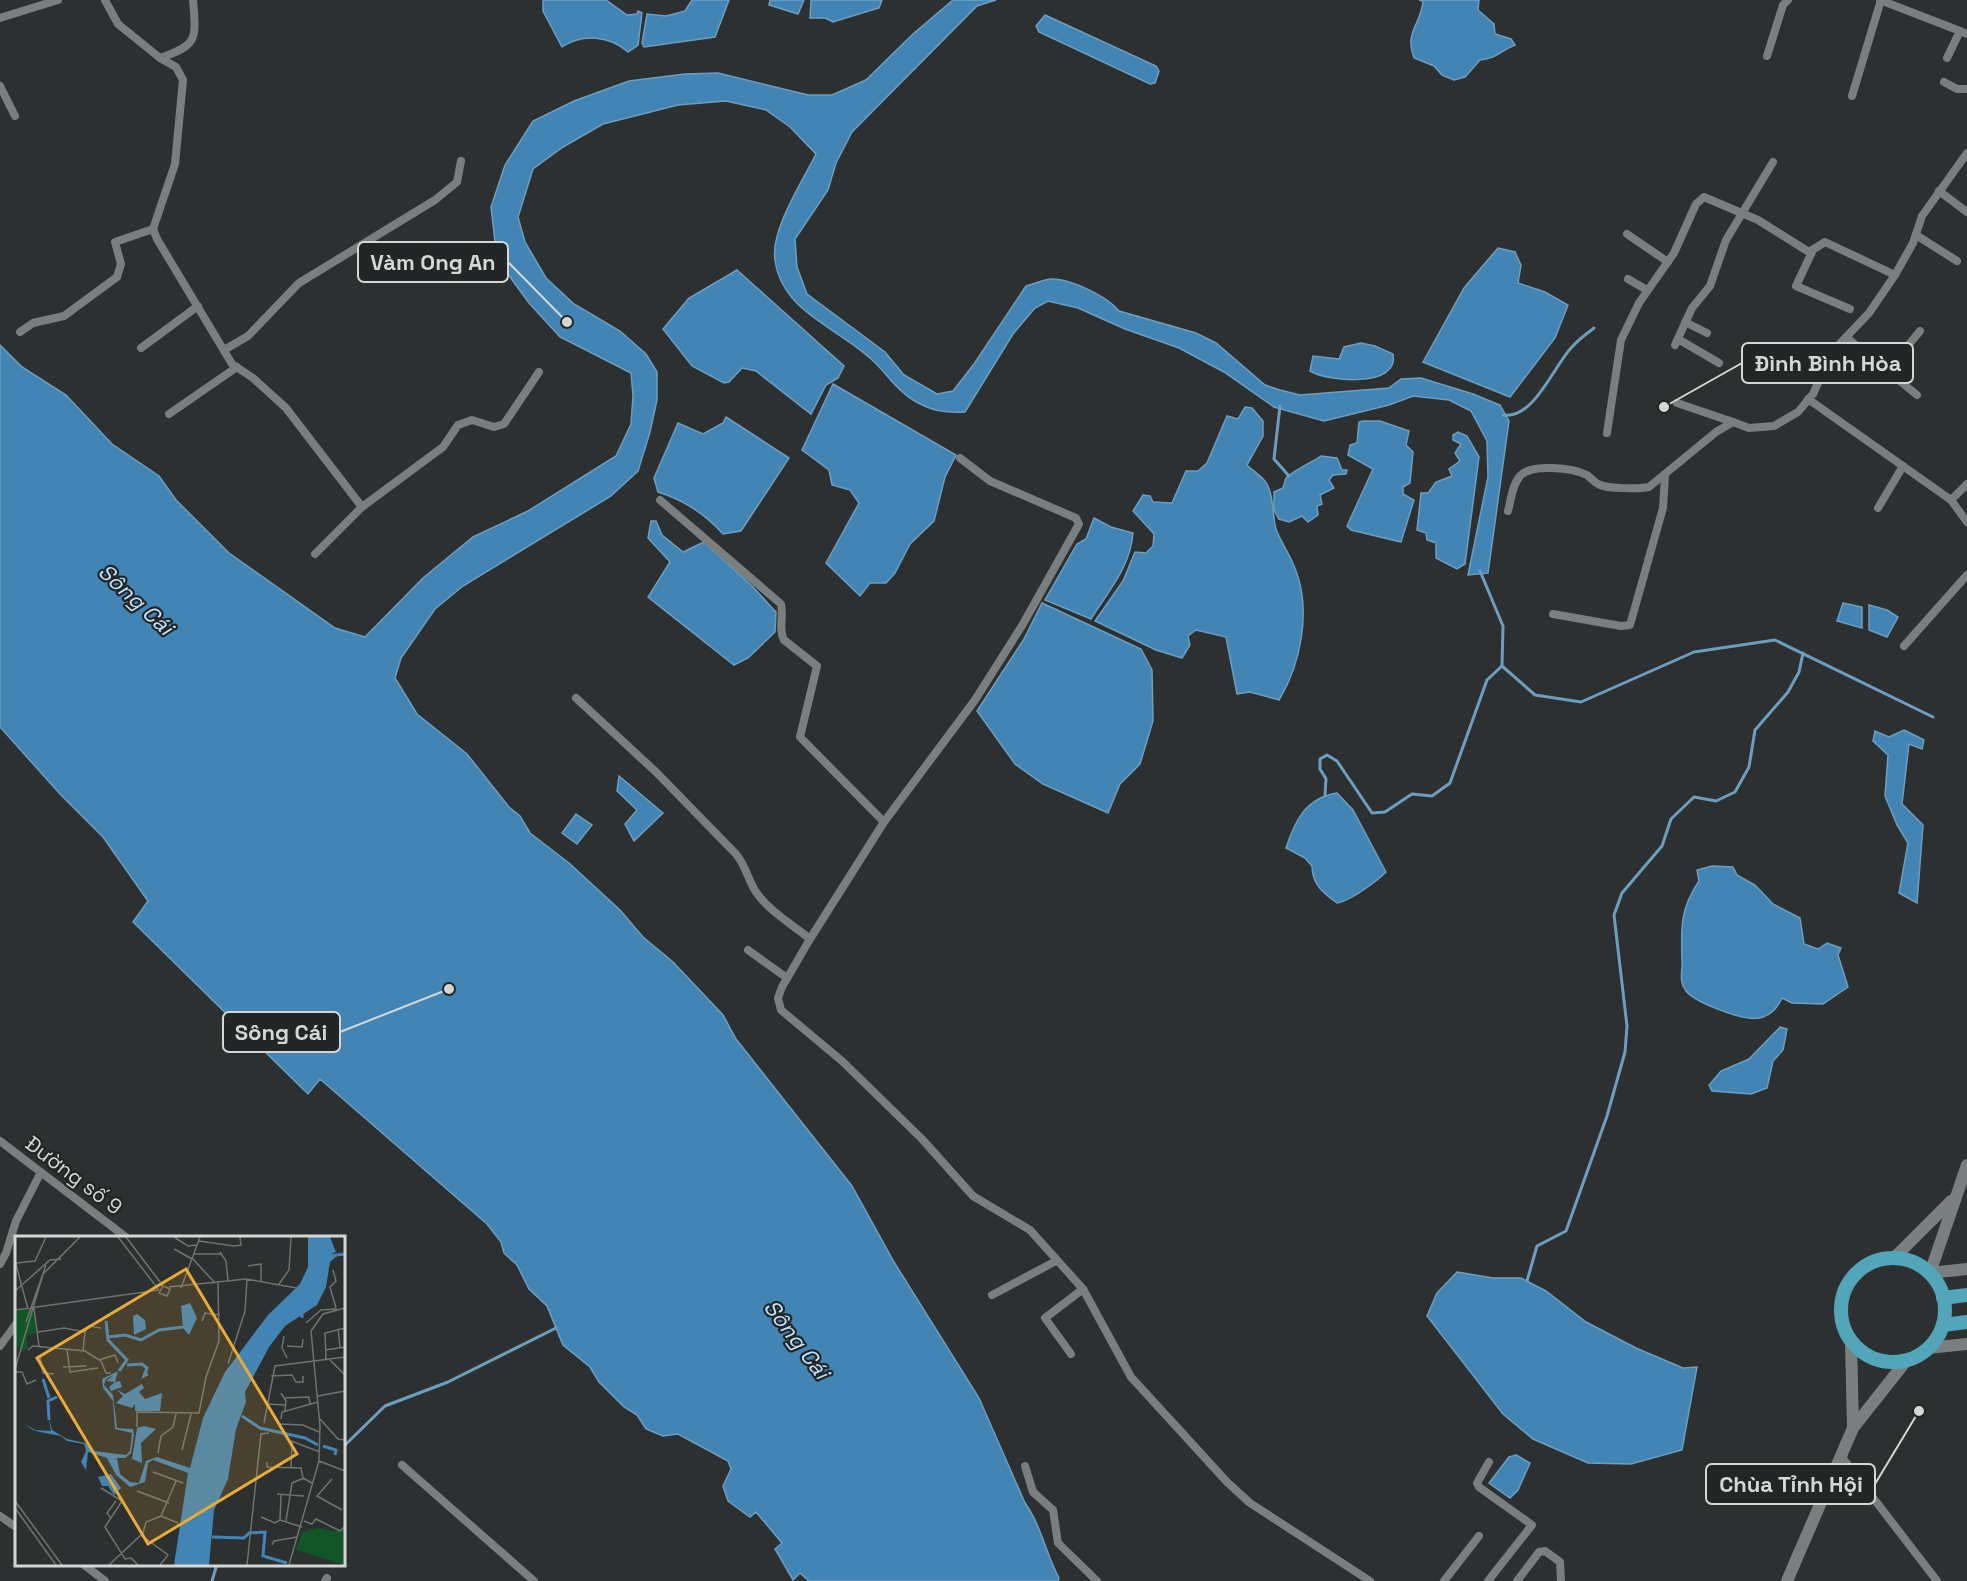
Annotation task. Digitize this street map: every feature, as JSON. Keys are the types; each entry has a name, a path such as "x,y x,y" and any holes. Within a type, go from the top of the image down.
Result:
{"main road":[{"path":"1894,1258 1922,1266 1930,1273 1943,1298 1946,1310 1943,1325 1934,1342 1906,1361 1889,1362 1872,1358 1858,1348 1851,1340 1842,1318 1842,1301 1848,1285 1859,1271 1873,1262 1894,1258"},
{"path":"1943,1298 1967,1295"},
{"path":"1943,1325 1967,1322"}],"street":[{"path":"0,18 58,0"},
{"path":"105,0 117,24 181,73 183,93 175,164 153,229 224,350 237,367 286,408 362,507"},
{"path":"160,58 179,52 191,42 195,26 193,0"},
{"path":"1767,56 1783,5 1788,0"},
{"path":"1852,96 1880,0 1898,3 1964,33 1947,58"},
{"path":"1944,82 1957,89 1967,89"},
{"path":"0,86 15,116"},
{"path":"1677,403 1749,428 1774,426 1798,412 1808,399 1832,352 1869,313 1895,275 1917,235 1922,216 1967,153"},
{"path":"224,350 248,336 299,283 435,200 457,182 461,161"},
{"path":"1719,363 1677,342 1698,299 1710,286 1726,240 1773,162"},
{"path":"1939,191 1967,212"},
{"path":"1607,433 1621,340 1647,290 1668,262 1700,199 1709,197 1743,213 1812,252"},
{"path":"20,332 33,323 64,316 117,277 121,264 115,242 153,229"},
{"path":"1627,234 1668,262"},
{"path":"1917,235 1957,261"},
{"path":"1850,309 1796,286 1812,252 1825,242 1895,275"},
{"path":"1628,279 1647,290"},
{"path":"141,348 198,306"},
{"path":"1685,322 1707,333"},
{"path":"1887,371 1920,331"},
{"path":"1846,337 1917,395"},
{"path":"1771,359 1821,373"},
{"path":"169,414 237,367"},
{"path":"315,554 362,507 436,453 458,425 472,420 494,427 504,424 539,372"},
{"path":"1808,399 1951,500 1967,522"},
{"path":"1508,511 1515,483 1522,474 1532,470 1548,468 1572,470 1587,475 1598,485 1642,489 1665,476 1716,432 1733,422"},
{"path":"960,458 990,481 1076,518 1079,524 1023,624 975,700 884,822 810,939 778,998 781,1010 842,1060 922,1139 973,1196 1030,1230 1083,1289 1131,1377 1227,1482 1255,1506 1370,1581"},
{"path":"1878,508 1903,466"},
{"path":"1552,614 1621,626 1630,625 1663,507 1665,476"},
{"path":"1951,500 1967,484"},
{"path":"660,500 781,604 784,614 781,635 784,640 817,666 800,737 884,822"},
{"path":"1904,646 1967,575"},
{"path":"576,698 656,772 736,854 744,864 760,898 810,939"},
{"path":"748,950 787,978"},
{"name":"Đường số 9","path":"0,1141 124,1236"},
{"path":"1967,1165 1930,1273 1967,1269"},
{"path":"0,1264 16,1221 41,1172"},
{"path":"1894,1258 1954,1198"},
{"path":"992,1295 1056,1261"},
{"path":"1071,1354 1045,1318 1083,1289"},
{"path":"0,1346 15,1325"},
{"path":"1851,1340 1853,1428"},
{"path":"1928,1348 1967,1344"},
{"path":"1787,1581 1853,1428 1906,1361"},
{"path":"1840,1456 1937,1581"},
{"path":"1488,1581 1532,1525 1531,1522 1479,1487 1478,1483 1489,1462"},
{"path":"402,1465 534,1581"},
{"path":"1025,1466 1033,1492 1053,1510 1058,1543 1097,1581"},
{"path":"0,1516 15,1526"},
{"path":"1444,1581 1479,1536"},
{"path":"1516,1581 1539,1552 1545,1551 1560,1562 1561,1581"},
{"path":"86,1566 105,1581"}],"water":[{"path":"543,0 606,0 627,15 637,14 638,11 642,13 638,45 628,52 613,42 587,38 562,47 543,11"},
{"path":"692,0 729,0 715,37 644,47 642,43 647,14 666,16 685,11"},
{"path":"770,0 804,0 798,14 769,5"},
{"path":"811,0 882,0 879,8 833,22 825,18 810,18"},
{"name":"Sông Cái","path":"953,0 996,0 977,6 852,132 836,163 828,190 795,239 797,267 807,294 885,352 904,375 937,394 953,391 974,364 1026,286 1054,279 1071,282 1090,290 1107,300 1119,311 1196,333 1216,343 1265,385 1280,390 1300,395 1389,388 1401,379 1421,378 1500,405 1509,421 1488,573 1468,575 1488,477 1487,441 1471,411 1449,400 1413,396 1389,405 1324,421 1274,407 1224,372 1179,348 1125,329 1078,308 1048,301 1035,308 1013,334 965,412 926,407 906,395 871,359 799,306 788,293 780,278 775,260 777,235 816,154 790,127 766,110 726,101 678,105 603,124 563,147 533,169 518,217 525,242 546,278 574,304 620,331 646,354 657,372 657,400 650,432 638,471 611,496 463,586 435,609 401,658 395,678 417,714 467,754 509,807 520,816 530,833 569,863 620,910 643,937 673,962 723,1015 736,1039 852,1186 894,1262 979,1398 1059,1578 1058,1581 809,1581 800,1573 793,1580 775,1549 782,1543 756,1512 750,1517 728,1501 723,1486 731,1469 728,1461 678,1434 663,1436 646,1429 637,1415 624,1407 599,1382 590,1367 563,1345 547,1306 529,1289 517,1265 504,1253 501,1242 487,1224 320,1079 308,1094 133,922 148,901 103,837 60,794 0,727 0,345 22,367 66,395 112,444 159,476 176,500 229,553 335,628 365,637 423,578 473,537 528,511 616,456 631,424 633,396 631,373 560,337 529,303 497,259 491,207 505,165 533,121 574,101 629,81 685,74 718,73 808,95 832,95 866,80 913,34"},
{"path":"1419,0 1479,0 1478,10 1494,24 1495,34 1511,39 1515,45 1495,56 1480,60 1465,77 1454,80 1442,75 1434,66 1414,58 1411,49 1412,35 1422,9 1423,1"},
{"path":"1045,15 1156,66 1159,71 1155,83 1150,84 1039,32 1036,26"},
{"path":"1498,248 1515,252 1521,265 1518,283 1545,292 1568,305 1555,338 1510,397 1423,362 1464,288"},
{"path":"737,270 844,366 838,378 826,385 811,414 756,371 742,368 729,382 724,383 692,366 663,329 689,298"},
{"path":"1361,343 1393,354 1392,365 1386,373 1375,377 1346,379 1332,378 1310,371 1313,356 1339,359 1344,347"},
{"path":"833,384 956,455 945,477 934,521 910,544 895,573 886,583 870,583 860,596 826,563 859,503 850,490 832,485 829,470 802,450"},
{"path":"1245,407 1252,408 1263,421 1263,436 1247,465 1267,484 1276,529 1296,571 1303,603 1298,654 1287,686 1279,700 1250,692 1237,694 1226,637 1196,630 1188,636 1190,645 1182,658 1156,650 1095,621 1123,581 1135,552 1146,553 1153,546 1154,534 1133,511 1143,495 1150,496 1153,502 1172,503 1186,471 1198,471 1207,463 1227,416 1238,419"},
{"path":"726,417 789,458 741,531 723,534 694,508 658,492 654,478 678,423 703,434 723,423"},
{"path":"1380,421 1409,431 1406,445 1413,452 1410,483 1403,487 1403,494 1414,500 1401,542 1351,530 1347,526 1373,469 1348,455 1350,445 1357,443 1359,422"},
{"path":"1458,432 1467,436 1479,457 1465,564 1457,569 1436,558 1436,543 1427,540 1426,533 1417,530 1421,493 1428,493 1436,482 1452,476 1449,469 1460,461 1455,453 1461,444 1453,440 1453,435"},
{"path":"1321,456 1337,458 1342,470 1347,470 1346,474 1333,475 1329,480 1334,488 1320,495 1322,504 1317,506 1318,515 1308,522 1302,516 1289,522 1279,519 1274,510 1274,492 1283,488 1288,476"},
{"path":"1094,518 1111,527 1133,533 1123,568 1091,619 1045,600 1077,544 1086,539"},
{"path":"651,521 656,521 662,535 683,552 704,542 752,586 776,612 775,632 748,658 734,665 648,597 670,562 648,538"},
{"path":"1042,603 1141,649 1152,670 1153,721 1140,764 1120,784 1108,813 1043,784 1015,764 977,711 1024,639"},
{"path":"1843,603 1862,607 1862,628 1837,621"},
{"path":"1869,605 1887,610 1898,617 1887,637 1869,630"},
{"path":"1904,730 1924,740 1922,749 1909,744 1902,804 1923,825 1917,903 1899,893 1908,843 1897,825 1885,796 1888,755 1873,741 1875,731 1889,737"},
{"path":"619,776 663,813 634,841 625,824 637,810 617,791"},
{"path":"1337,793 1353,810 1386,872 1370,886 1337,903 1319,888 1312,872 1312,866 1305,858 1286,848 1293,828 1303,812 1317,800"},
{"path":"576,814 592,825 577,844 562,833"},
{"path":"1712,866 1733,867 1737,875 1755,885 1773,904 1800,918 1804,944 1818,949 1827,943 1841,948 1838,955 1848,987 1823,1004 1792,1003 1782,998 1776,1008 1759,1018 1732,1014 1709,1006 1691,996 1681,980 1683,919 1688,901 1699,881 1697,870"},
{"path":"1780,1027 1787,1029 1783,1050 1773,1061 1767,1088 1751,1094 1712,1091 1709,1085 1721,1071 1749,1059"},
{"path":"1457,1272 1493,1278 1521,1278 1546,1291 1586,1322 1636,1348 1683,1368 1697,1367 1682,1450 1631,1464 1588,1463 1533,1439 1503,1414 1427,1316 1437,1293"},
{"path":"1516,1455 1530,1463 1518,1490 1510,1498 1489,1483 1509,1457"}],"waterway":[{"path":"1503,415 1514,414 1534,400 1565,355 1579,339 1594,328"},
{"path":"1280,406 1274,459 1289,476"},
{"path":"1480,571 1503,626 1502,666 1535,695 1581,702 1694,652 1775,640 1933,717"},
{"path":"1527,1281 1537,1246 1566,1231 1607,1116 1625,1052 1627,1026 1614,915 1622,893 1662,846 1671,819 1694,797 1716,801 1735,792 1749,767 1755,730 1788,692 1799,672 1803,653"},
{"path":"1325,795 1326,779 1320,769 1320,759 1327,755 1337,761 1372,813 1385,812 1412,794 1432,796 1450,783 1487,680 1502,666"},
{"path":"345,1445 385,1406 448,1382 556,1328"},
{"path":"212,1581 216,1566"}],"place":[{"name":"Vàm Ong An","path":"567,322"},
{"name":"Đình Bình Hòa","path":"1664,407"},
{"name":"Sông Cái","path":"449,989"},
{"name":"Chùa Tỉnh Hội","path":"1919,1411"}]}
